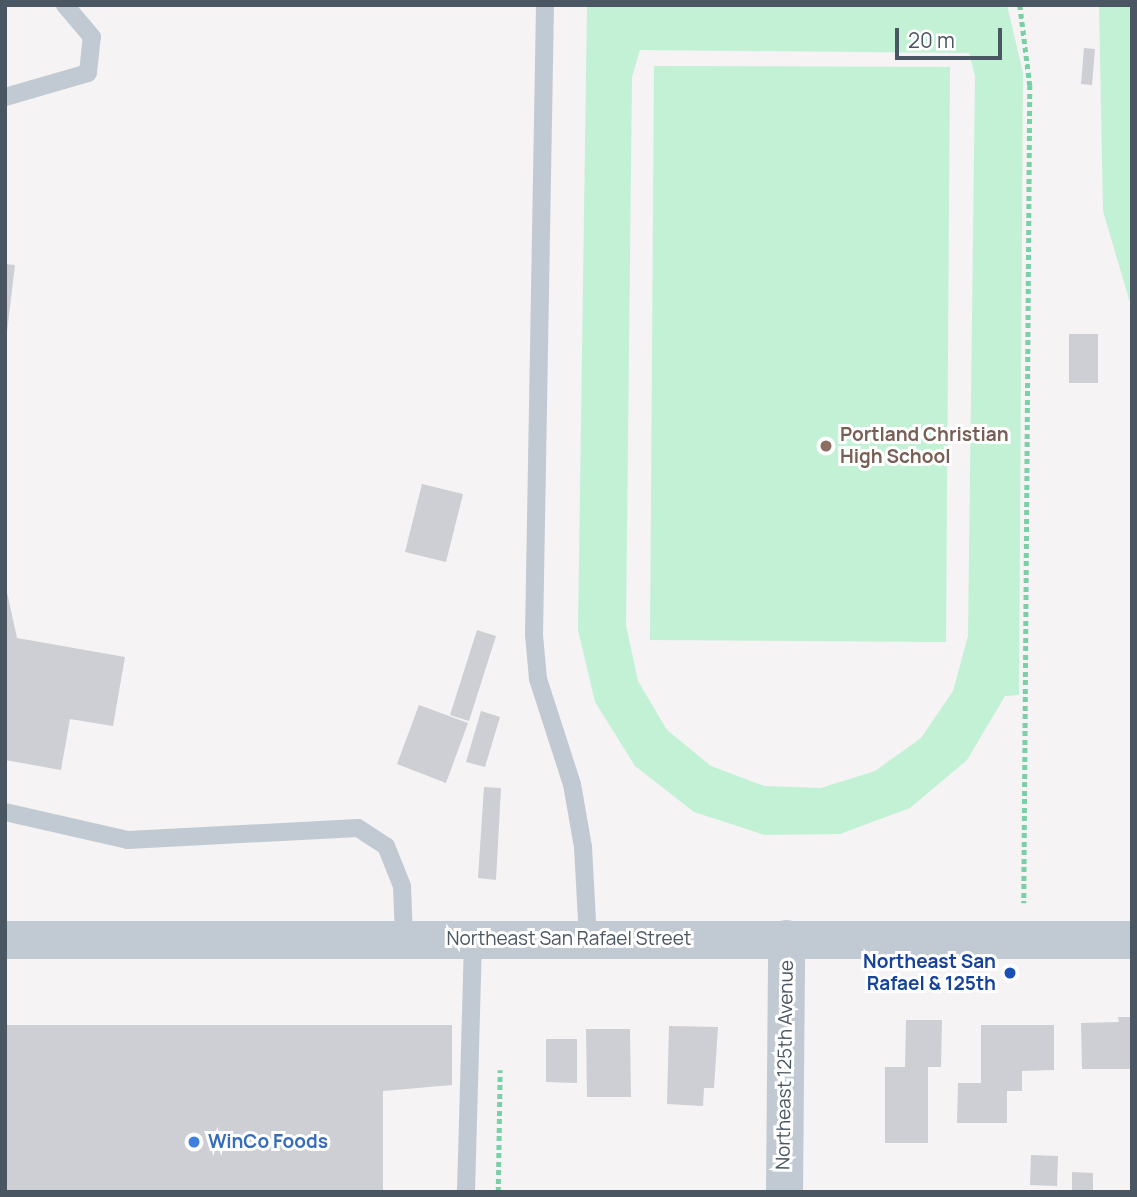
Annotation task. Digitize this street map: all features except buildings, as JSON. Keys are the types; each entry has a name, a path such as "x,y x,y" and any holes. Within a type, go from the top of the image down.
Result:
{"street":[{"name":"Northeast 125th Avenue","path":"784,1192 786,938"},
{"name":"Northeast San Rafael Street","path":"5,940 1132,940"}],"lane":[{"path":"5,97 88,73 92,37 65,5"},
{"path":"545,5 534,635 538,679 572,784 583,847 588,939"},
{"path":"5,813 128,840 358,828 386,846 402,886 404,939"},
{"path":"466,1192 473,939"}],"path":[{"path":"1020,5 1030,85 1024,939"},
{"path":"498,1192 500,1059"}],"green space":[{"path":"1007,5 1023,73 1019,695 1005,696 967,760 910,808 840,834 765,835 694,812 635,766 595,702 578,630 587,6","holes":["640,50 969,53 975,76 968,636 953,691 921,738 875,771 821,788 764,786 711,766 667,730 638,681 626,625 632,77"]},
{"path":"1099,5 1132,5 1132,800 1131,306 1103,211"},
{"path":"654,66 950,67 946,642 650,640"}],"place":[{"name":"Portland Christian High School","path":"826,446"},
{"name":"Northeast San Rafael & 125th","path":"1010,973"},
{"name":"WinCo Foods","path":"194,1142"}]}
